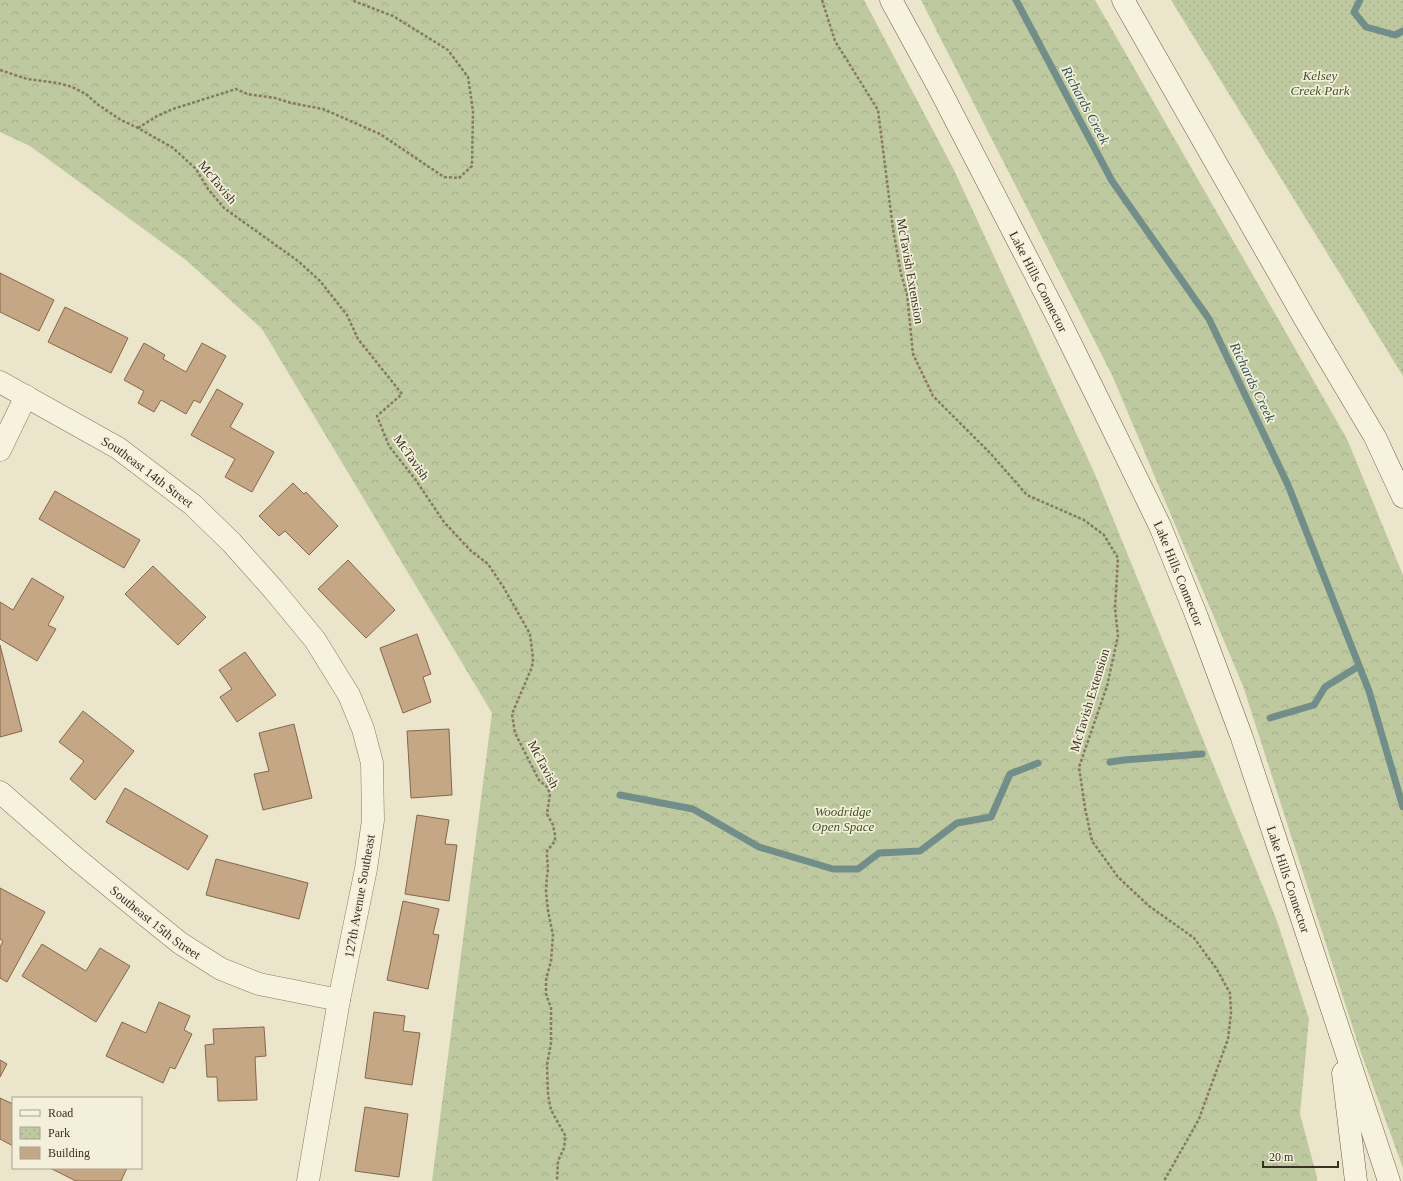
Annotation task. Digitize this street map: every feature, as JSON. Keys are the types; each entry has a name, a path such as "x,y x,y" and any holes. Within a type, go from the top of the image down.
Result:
{"main road":[{"name":"Lake Hills Connector","path":"891,0 939,88 1058,318 1160,526 1197,616 1242,738 1389,1181"},
{"path":"1123,0 1305,319 1375,437 1403,497"},
{"name":"Southeast 14th Street","path":"0,382 118,448 193,505 232,543 273,589"},
{"path":"0,450 26,396"},
{"name":"127th Avenue Southeast","path":"273,589 315,640 349,695 363,729 372,763 372,820 366,869 339,1000 308,1181"},
{"name":"Southeast 15th Street","path":"0,792 78,860 180,943 221,969 259,984 339,1000"},
{"path":"1337,1024 1356,1181"}],"path":[{"path":"138,128 156,116 173,109 236,90 247,94 275,98 291,103 323,109 380,134 444,177 459,178 472,166 473,111 468,77 448,50 393,16 350,0"},
{"name":"McTavish Extension","path":"822,0 835,41 878,110 893,229 901,274 907,294 913,354 933,396 991,454 1027,494 1084,520 1104,535 1118,558 1115,608 1118,636 1107,686 1079,767 1092,842 1118,877 1149,906 1194,938 1216,968 1230,993 1231,1013 1228,1039 1199,1119 1164,1181"},
{"name":"McTavish","path":"0,70 27,79 58,83 72,87 86,94 97,104 121,120 173,148 196,169 208,189 224,208 314,274 347,315 358,339 402,394 378,416 389,446 415,479 444,522 471,551 488,564 504,588 530,634 533,658 532,667 512,714 515,733 539,780 547,787 550,794 547,814 553,825 555,835 555,841 548,851 547,856 548,869 546,891 553,935 552,962 546,980 546,994 551,1008 551,1043 548,1065 548,1095 551,1110 565,1135 566,1141 558,1161 557,1181"}],"green space":[{"name":"Woodridge Open Space","path":"0,0 864,0 954,170 1094,472 1277,921 1309,1019 1300,1114 1317,1181 432,1181 492,713 262,329 186,260 30,146 0,132"},
{"path":"921,0 1095,0 1347,439 1403,575 1403,1168 1360,1050 1243,686 1112,375"},
{"name":"Kelsey Creek Park","path":"1171,0 1403,0 1403,376"}],"building":[{"path":"0,273 54,300 39,331 0,312"},
{"path":"65,307 128,338 111,373 48,342"},
{"path":"144,343 165,355 163,359 186,372 202,343 226,356 200,403 194,400 186,414 161,400 154,412 138,403 144,391 124,380"},
{"path":"217,389 243,404 230,427 274,452 252,492 225,477 235,459 191,435"},
{"path":"293,483 304,494 306,492 338,526 309,555 285,531 279,536 259,516"},
{"path":"55,491 140,540 124,568 39,519"},
{"path":"348,560 395,610 366,638 318,589"},
{"path":"153,566 206,617 178,645 125,594"},
{"path":"32,578 64,597 48,625 56,629 37,661 0,639 0,602 13,610"},
{"path":"417,634 431,674 423,677 431,702 403,713 380,648"},
{"path":"0,645 22,731 0,737"},
{"path":"245,652 276,695 237,722 220,697 232,689 219,670"},
{"path":"83,711 134,751 95,800 70,779 84,761 59,742"},
{"path":"294,724 312,798 263,810 254,774 269,771 259,733"},
{"path":"449,729 452,795 411,798 407,731"},
{"path":"125,788 208,836 188,870 106,822"},
{"path":"417,815 449,820 445,844 457,845 449,901 405,894"},
{"path":"216,859 308,883 299,919 206,895"},
{"path":"0,888 45,912 7,982 0,978 0,947 3,941 0,939"},
{"path":"403,901 439,909 433,934 439,935 428,989 387,980"},
{"path":"42,944 86,971 100,948 130,966 96,1022 22,976"},
{"path":"159,1002 190,1016 184,1030 192,1034 175,1069 170,1067 163,1083 106,1056 122,1022 146,1033"},
{"path":"374,1012 405,1016 403,1031 420,1033 412,1085 365,1078"},
{"path":"264,1027 266,1056 255,1057 257,1100 218,1101 217,1077 207,1077 205,1045 214,1044 213,1029"},
{"path":"0,1060 7,1064 0,1077"},
{"path":"0,1098 12,1104 12,1145 0,1139"},
{"path":"365,1107 408,1114 399,1177 355,1171"},
{"path":"52,1169 127,1169 121,1181 76,1181"}],"waterway":[{"name":"Richards Creek","path":"1016,0 1112,181 1209,319 1288,485 1369,691 1403,807"},
{"path":"1360,0 1354,12 1366,27 1395,35 1403,31"},
{"path":"1270,718 1314,705 1325,687 1359,666"},
{"path":"1110,762 1202,754"},
{"path":"620,795 693,809 759,847 833,869 858,869 879,853 920,851 957,823 991,817 1010,774 1038,763"}]}
